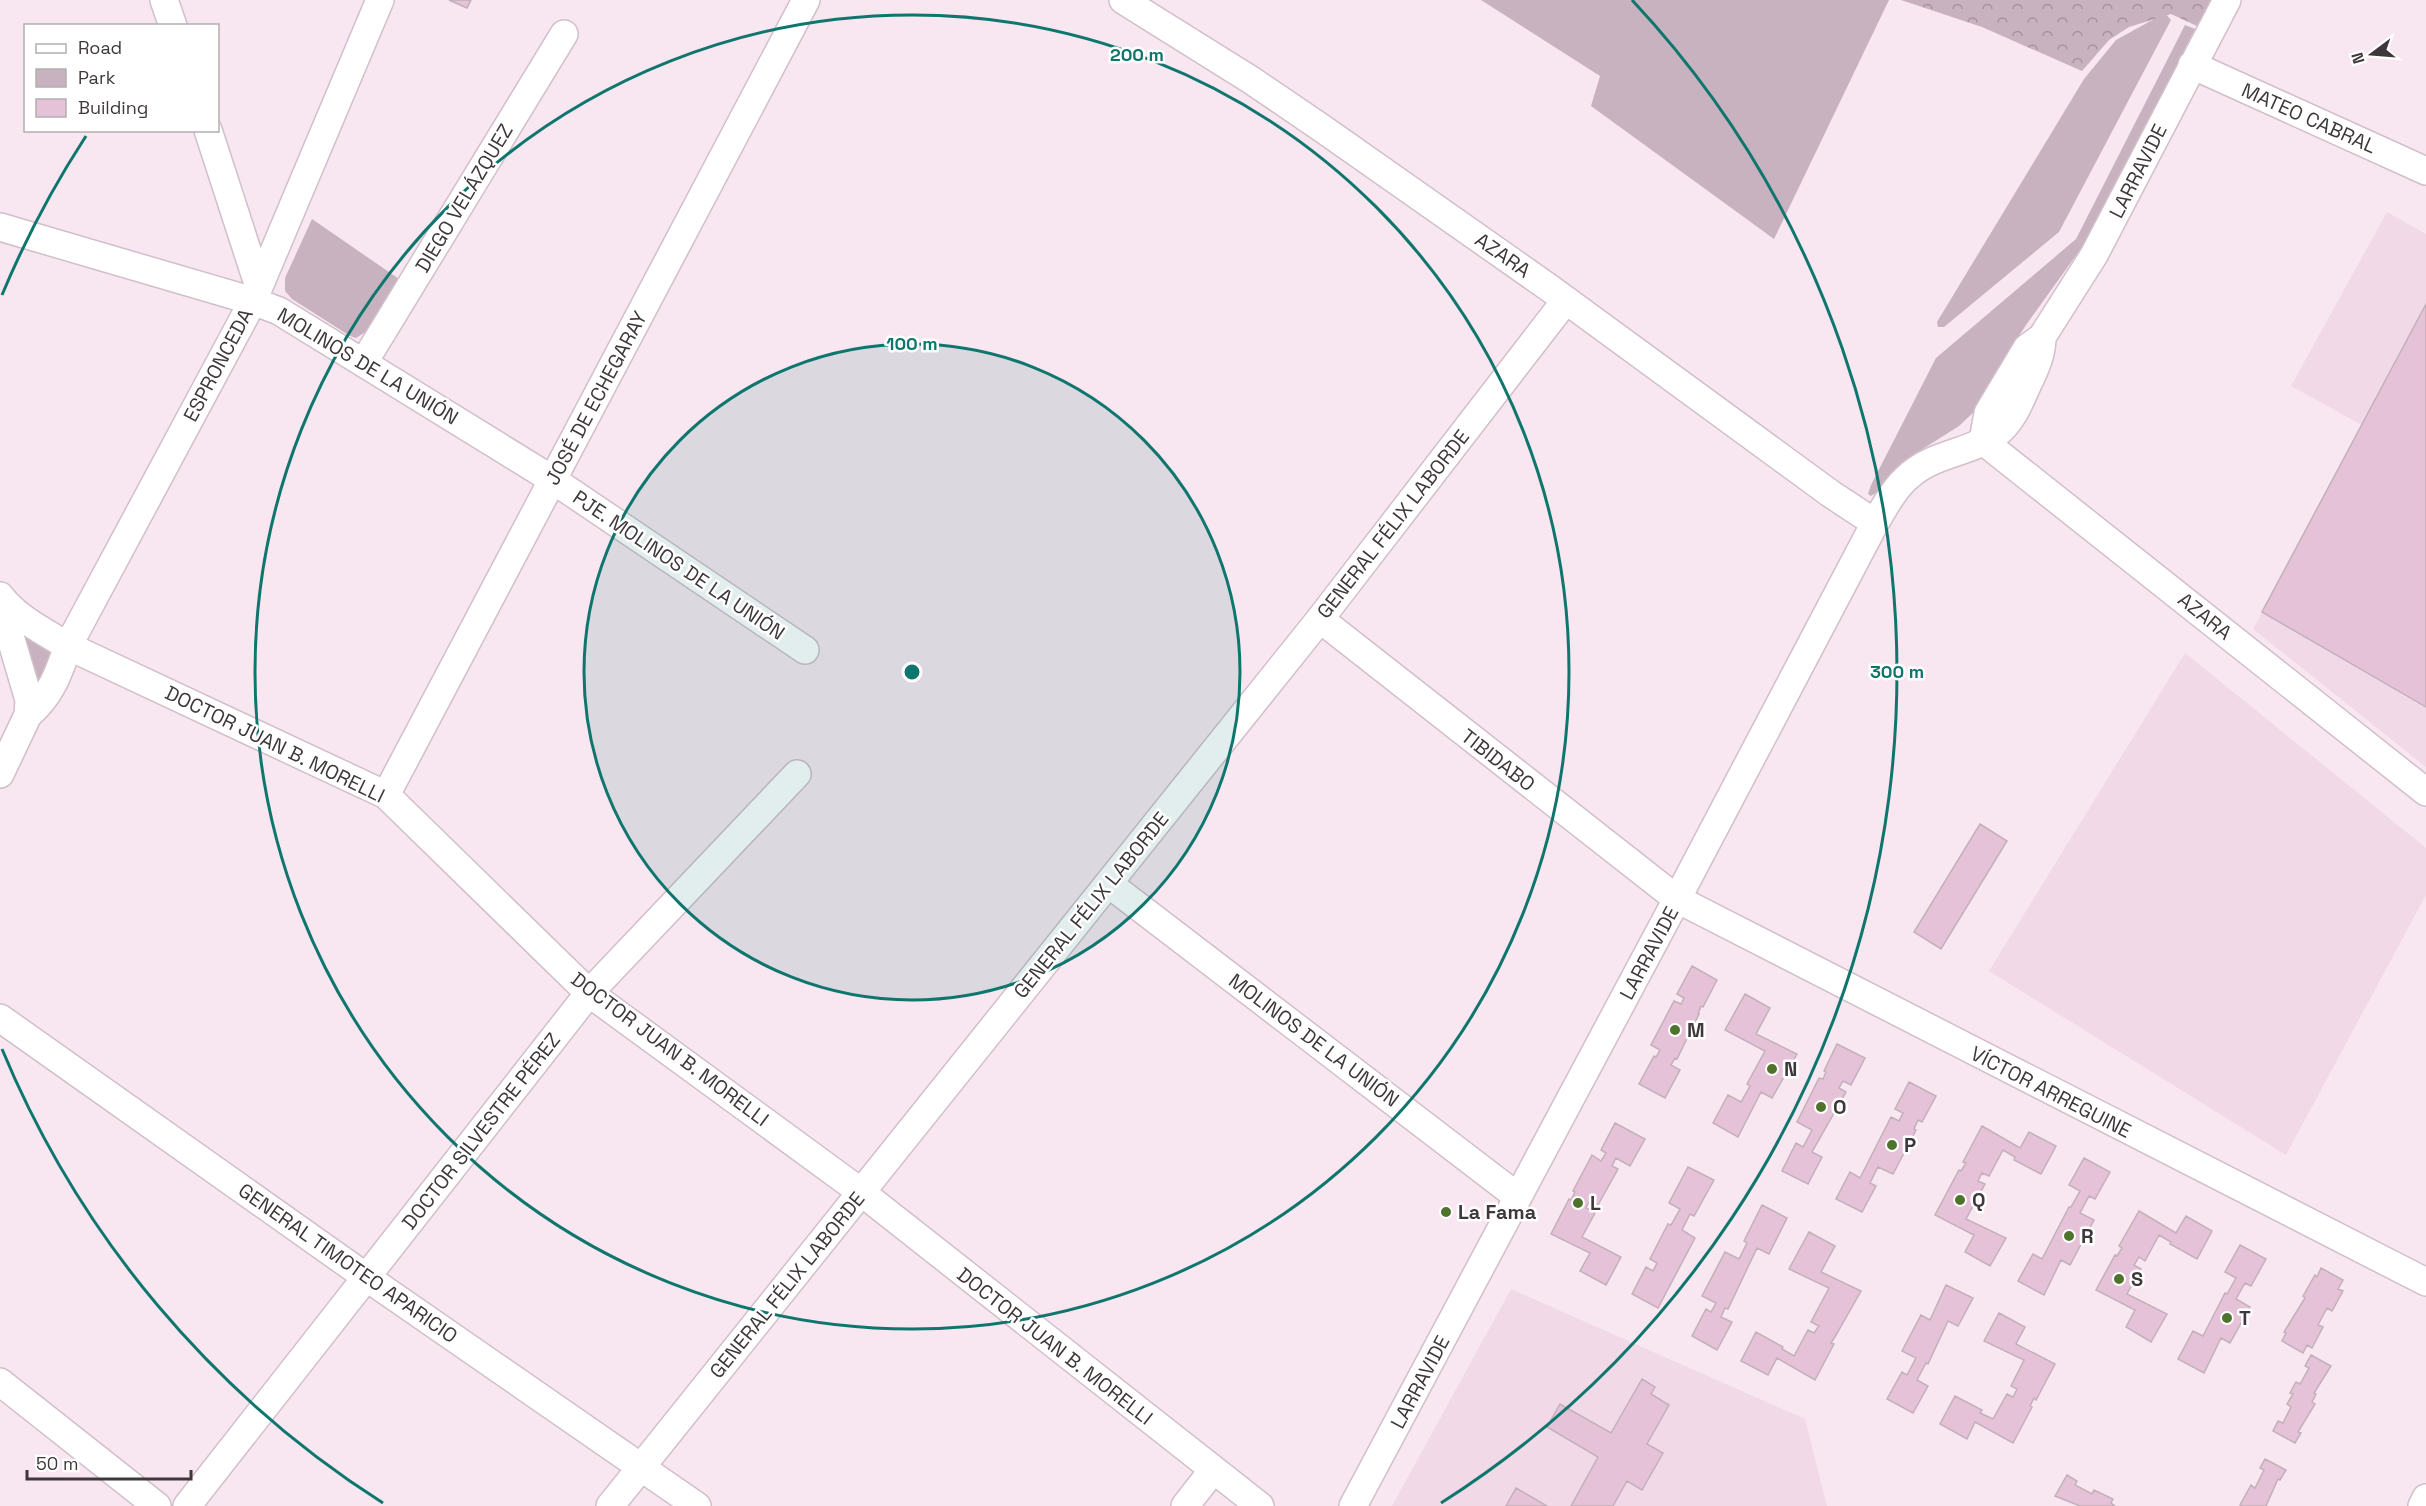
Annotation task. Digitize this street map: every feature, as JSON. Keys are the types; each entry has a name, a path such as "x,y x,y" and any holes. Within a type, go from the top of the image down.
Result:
{"street":[{"path":"164,0 172,24"},
{"name":"ESPRONCEDA","path":"28,715 44,702 59,672 68,646 256,294 380,0"},
{"name":"JOSÉ DE ECHEGARAY","path":"386,795 806,0"},
{"name":"AZARA","path":"1123,0 1278,98 1566,300 1831,494 1875,523"},
{"name":"LARRAVIDE","path":"1353,1506 1677,900 1875,523 1893,493 1909,475 1938,457 1997,434 2005,425 2017,407 2042,353 2042,337 2094,255 2227,0"},
{"name":"DIEGO VELÁZQUEZ","path":"364,362 564,34"},
{"name":"MATEO CABRAL","path":"2193,65 2426,171"},
{"path":"209,132 256,294"},
{"name":"MOLINOS DE LA UNIÓN","path":"0,227 256,294 553,480"},
{"name":"GENERAL FÉLIX LABORDE","path":"610,1506 1320,619 1566,300"},
{"name":"AZARA","path":"1983,441 2426,792"},
{"name":"PJE. MOLINOS DE LA UNIÓN","path":"553,480 805,650"},
{"name":"DOCTOR JUAN B. MORELLI","path":"0,596 11,610 68,646 386,795 589,993 861,1192 1260,1506"},
{"path":"0,602 29,700 28,715 0,774"},
{"name":"TIBIDABO","path":"1320,619 1677,900"},
{"name":"DOCTOR SILVESTRE PÉREZ","path":"187,1506 589,993 797,774"},
{"name":"MOLINOS DE LA UNIÓN","path":"1109,884 1518,1197"},
{"name":"VÍCTOR ARREGUINE","path":"1677,900 2426,1282"},
{"name":"GENERAL TIMOTEO APARICIO","path":"0,1018 366,1277 697,1506"},
{"path":"0,1382 157,1506"},
{"path":"1185,1506 1214,1470"},
{"path":"2422,1506 2426,1498"}],"shaded area":[{"path":"2387,212 2426,234 2426,767 2253,629 2362,425 2291,386"},
{"path":"2185,653 2426,848 2426,895 2286,1155 1989,971"},
{"path":"1511,1289 1805,1419 1827,1506 1392,1506"}],"green space":[{"path":"1481,0 1889,0 1774,239 1591,106 1600,76"},
{"path":"1901,0 2211,0 2197,26 2171,14 2129,27 2109,40 2082,71 1982,27"},
{"path":"2165,13 2171,20 2059,232 1944,327 1938,327 1937,322 2084,79 2116,40"},
{"path":"2185,25 2195,29 2087,240 2026,325 2004,359 1978,408 1959,426 1902,462 1879,491 1871,496 1868,494 1936,358 2076,239"},
{"path":"312,219 402,281 370,329 356,338 292,299 285,291 285,278"},
{"path":"18,625 52,652 39,698"}],"building":[{"path":"449,0 471,0 467,8"},
{"path":"2426,304 2426,707 2262,612"},
{"path":"1980,824 2007,841 1941,949 1914,932"},
{"name":"M","path":"1692,966 1717,980 1703,1007 1701,1006 1677,1059 1675,1058 1671,1065 1680,1070 1665,1098 1639,1084 1654,1056 1656,1057 1660,1050 1651,1045 1674,1001 1681,1004 1684,998 1677,994"},
{"name":"N","path":"1745,994 1770,1008 1756,1034 1797,1054 1772,1098 1761,1092 1738,1137 1713,1123 1728,1095 1741,1102 1750,1086 1747,1084 1765,1051 1725,1030"},
{"name":"O","path":"1837,1044 1865,1058 1851,1085 1843,1081 1839,1088 1846,1092 1812,1152 1822,1157 1808,1184 1782,1171 1796,1143 1803,1147 1812,1130 1797,1122 1819,1078 1823,1079 1826,1072 1824,1071"},
{"name":"P","path":"1909,1082 1936,1096 1922,1122 1918,1120 1914,1129 1916,1130 1893,1174 1878,1167 1870,1183 1876,1186 1862,1212 1836,1199 1850,1172 1860,1178 1891,1117 1899,1121 1903,1113 1895,1109"},
{"name":"L","path":"1615,1123 1645,1139 1630,1166 1616,1158 1612,1166 1618,1169 1598,1205 1590,1200 1586,1208 1595,1213 1582,1237 1621,1257 1606,1285 1580,1271 1590,1253 1551,1234 1569,1199 1571,1200 1575,1192 1573,1191 1592,1155 1601,1161 1606,1153 1601,1150"},
{"name":"Q","path":"1982,1126 2020,1148 2029,1132 2056,1146 2041,1174 2014,1160 2015,1157 2003,1150 1989,1176 1982,1173 1978,1181 1985,1184 1966,1219 2006,1238 1990,1266 1965,1252 1974,1235 1935,1215 1959,1170 1961,1171 1966,1163 1963,1162"},
{"name":"R","path":"2084,1158 2110,1172 2095,1199 2089,1196 2080,1213 2094,1220 2070,1265 2061,1260 2044,1295 2018,1281 2033,1254 2042,1259 2080,1191 2069,1185"},
{"path":"1688,1167 1714,1180 1694,1216 1690,1214 1682,1230 1695,1238 1658,1308 1632,1294 1646,1267 1653,1271 1657,1263 1650,1259 1668,1224 1671,1225 1680,1209 1669,1203"},
{"path":"1762,1205 1787,1218 1769,1254 1757,1248 1728,1309 1725,1308 1721,1317 1732,1322 1717,1350 1692,1336 1706,1309 1711,1312 1716,1303 1702,1296 1725,1252 1739,1259 1747,1243 1744,1241"},
{"name":"S","path":"2139,1211 2176,1233 2186,1216 2212,1231 2197,1259 2159,1235 2145,1261 2139,1257 2134,1265 2141,1269 2127,1294 2167,1314 2151,1342 2126,1327 2135,1310 2096,1290 2115,1255 2117,1256 2122,1248 2119,1246"},
{"path":"1809,1232 1835,1246 1821,1272 1861,1291 1831,1343 1834,1344 1815,1380 1777,1358 1768,1375 1741,1361 1756,1332 1794,1356 1808,1330 1814,1333 1819,1326 1811,1322 1829,1288 1789,1269"},
{"name":"T","path":"2240,1245 2266,1259 2251,1286 2245,1283 2236,1299 2250,1307 2230,1343 2221,1338 2204,1373 2178,1359 2193,1331 2203,1336 2225,1293 2227,1294 2236,1278 2225,1272"},
{"path":"2321,1268 2343,1280 2338,1289 2343,1291 2332,1311 2327,1308 2318,1325 2323,1327 2312,1348 2307,1345 2303,1353 2282,1341 2286,1333 2284,1332 2305,1298 2303,1296"},
{"path":"1946,1285 1973,1298 1958,1326 1948,1321 1928,1364 1926,1363 1917,1380 1928,1386 1913,1413 1887,1399 1902,1372 1907,1375 1916,1358 1902,1351 1921,1315 1930,1320"},
{"path":"1999,1313 2025,1327 2016,1344 2055,1364 2036,1400 2034,1398 2030,1406 2032,1407 2013,1443 1975,1422 1967,1439 1940,1424 1955,1396 1982,1410 1980,1413 1993,1419 2007,1394 2013,1397 2017,1389 2011,1386 2024,1360 1984,1341"},
{"path":"2311,1355 2331,1366 2314,1393 2316,1394 2312,1402 2315,1404 2298,1432 2301,1433 2295,1443 2273,1431 2278,1421 2283,1423 2291,1407 2287,1404 2293,1394 2290,1393 2296,1382 2300,1384 2309,1368 2305,1366"},
{"path":"1642,1379 1655,1387 1651,1394 1669,1405 1647,1444 1663,1453 1642,1490 1627,1481 1613,1506 1571,1506 1598,1457 1547,1427 1560,1404 1611,1433"},
{"path":"2265,1459 2286,1470 2280,1480 2278,1479 2266,1506 2240,1505 2251,1485 2255,1488 2264,1470 2260,1468"},
{"path":"2067,1475 2077,1481 2075,1485 2092,1494 2094,1490 2113,1499 2111,1503 2115,1506 2080,1506 2055,1496"},
{"path":"1516,1488 1547,1506 1506,1506"}],"place":[{"name":"M","path":"1675,1030"},
{"name":"N","path":"1772,1069"},
{"name":"O","path":"1821,1107"},
{"name":"P","path":"1892,1145"},
{"name":"Q","path":"1960,1200"},
{"name":"L","path":"1578,1203"},
{"name":"La Fama","path":"1446,1212"},
{"name":"R","path":"2069,1236"},
{"name":"S","path":"2119,1279"},
{"name":"T","path":"2227,1318"}]}
